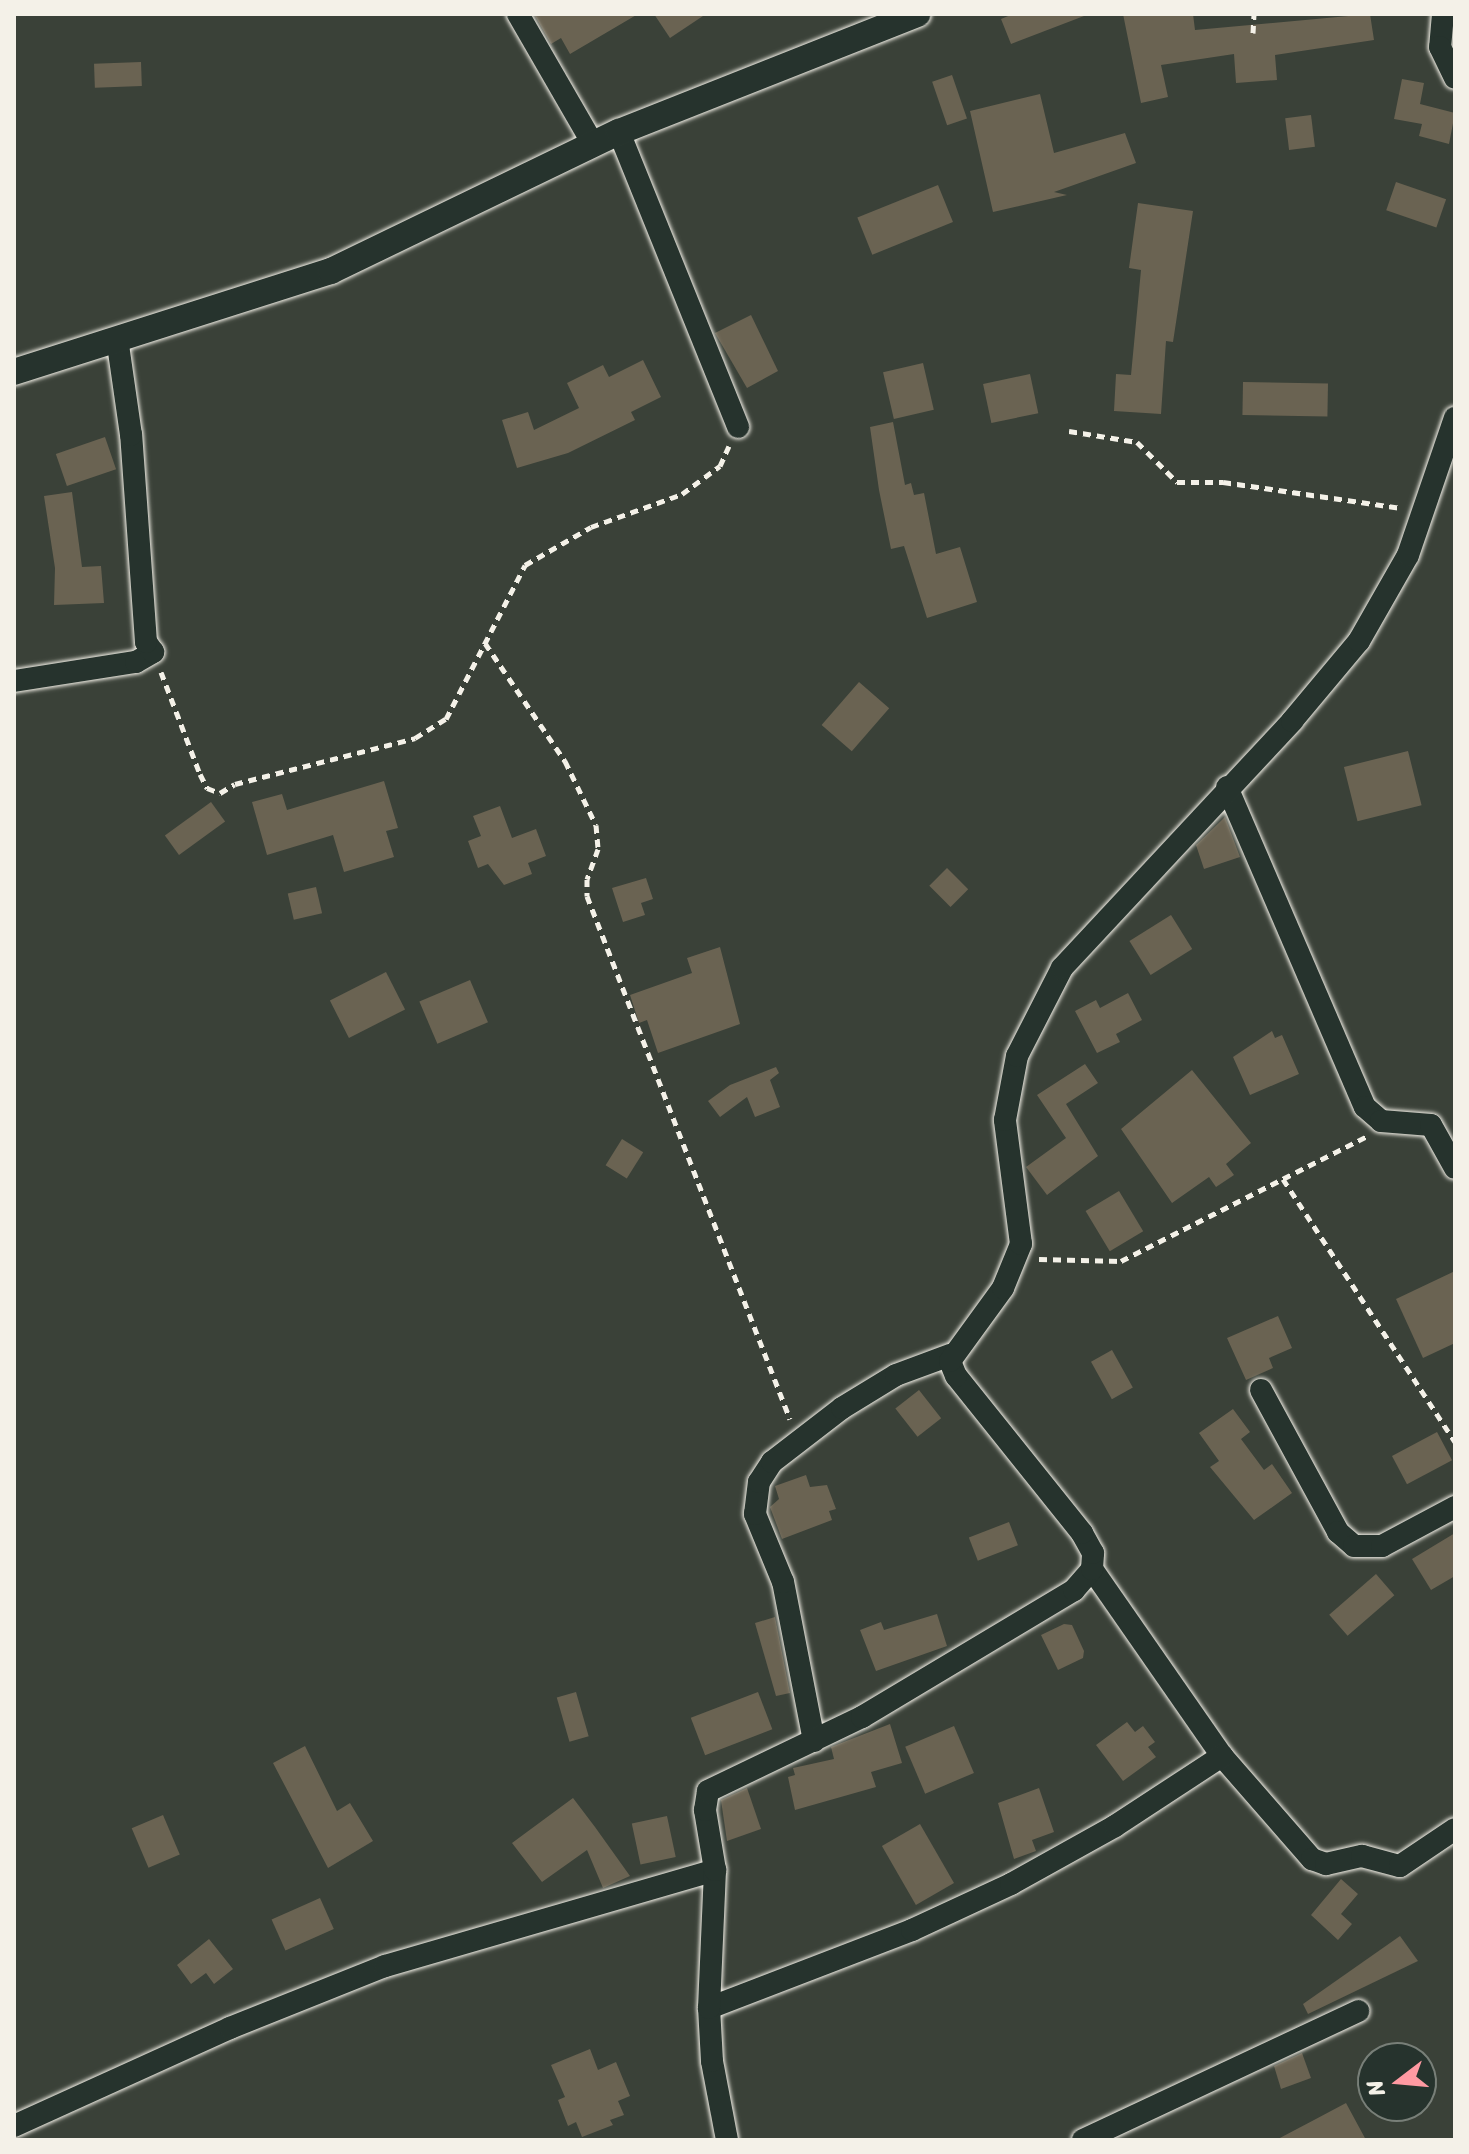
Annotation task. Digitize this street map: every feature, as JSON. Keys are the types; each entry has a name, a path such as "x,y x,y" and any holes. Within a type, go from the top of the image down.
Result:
{"street":[{"path":"518,14 593,144"},
{"path":"14,372 331,271 619,132 917,14"},
{"path":"1443,14 1440,47 1455,78"},
{"path":"619,132 738,427"},
{"path":"14,681 136,662 153,652 146,642 131,435 117,338"},
{"path":"814,1741 783,1582 762,1538 754,1500 772,1462 799,1438 896,1375 950,1355 1003,1288 1018,1257 1021,1230 1005,1120 1017,1056 1035,1016 1062,968 1359,641 1426,510 1455,418"},
{"path":"1227,787 1360,1099 1374,1118 1392,1123 1431,1125 1455,1168"},
{"path":"727,2140 712,2061 709,2008 715,1870 705,1810 708,1791 774,1755 814,1741 1074,1590 1092,1569 1093,1553 1082,1533 956,1376 950,1355"},
{"path":"1261,1390 1338,1532 1354,1546 1382,1546 1455,1507"},
{"path":"1092,1569 1222,1756 1304,1852 1321,1864 1362,1856 1400,1866 1455,1829"},
{"path":"709,2008 912,1930 1011,1884 1115,1826 1222,1756"},
{"path":"14,2126 230,2028 385,1966 715,1870"},
{"path":"1083,2140 1358,2011"}],"path":[{"path":"1253,33 1254,14"},
{"path":"153,652 200,774 207,788 220,793 235,784 434,730 446,719 525,565 591,527 682,494 720,466 738,427"},
{"path":"1069,431 1137,442 1171,480 1183,483 1223,482 1340,502 1426,510"},
{"path":"485,643 565,761 596,825 598,849 587,879 587,896 799,1438"},
{"path":"1018,1257 1121,1261 1392,1123"},
{"path":"1283,1179 1455,1442"}],"building":[{"path":"534,14 638,14 570,54 561,38 551,44"},
{"path":"654,14 706,14 670,38"},
{"path":"1013,14 1084,16 1011,44 1001,19"},
{"path":"1123,14 1193,14 1195,30 1370,14 1374,40 1275,55 1277,80 1236,83 1234,54 1161,65 1168,97 1141,103"},
{"path":"141,62 142,86 95,88 94,64"},
{"path":"952,75 967,118 947,125 932,82"},
{"path":"1402,79 1424,83 1420,104 1455,113 1449,144 1419,136 1422,124 1394,119"},
{"path":"1040,94 1054,153 1125,133 1136,163 1054,192 1067,195 993,212 970,111"},
{"path":"1311,115 1315,147 1289,150 1285,118"},
{"path":"1396,182 1446,199 1436,228 1386,210"},
{"path":"938,185 953,222 872,255 857,218"},
{"path":"1138,203 1193,211 1173,342 1166,341 1161,414 1114,411 1116,374 1131,375 1141,270 1129,268"},
{"path":"751,315 778,371 747,388 715,333"},
{"path":"643,360 661,397 631,412 635,420 568,453 517,468 502,420 528,412 534,430 579,408 567,383 603,365 609,377"},
{"path":"923,363 934,410 894,419 883,372"},
{"path":"1030,374 1038,413 991,423 983,384"},
{"path":"1243,382 1328,383 1327,416 1242,415"},
{"path":"893,422 905,485 911,483 914,495 924,493 936,554 960,547 977,602 927,618 904,546 891,549 879,490 870,427"},
{"path":"105,437 116,469 67,486 56,454"},
{"path":"72,492 82,567 101,566 104,603 54,605 55,568 44,496"},
{"path":"859,682 889,708 852,751 822,725"},
{"path":"1408,751 1422,805 1358,821 1344,767"},
{"path":"384,781 398,828 386,831 394,857 344,872 333,835 267,855 252,802 282,794 287,810"},
{"path":"211,802 225,821 179,855 165,836"},
{"path":"500,806 512,838 536,829 546,856 528,863 532,874 504,885 488,864 478,868 468,841 481,836 473,816"},
{"path":"1225,817 1240,857 1204,869 1196,845"},
{"path":"947,868 968,889 951,907 929,886"},
{"path":"646,878 653,899 641,903 645,915 623,922 612,888"},
{"path":"316,887 322,913 294,920 288,894"},
{"path":"1171,915 1192,949 1151,975 1129,941"},
{"path":"720,947 740,1024 658,1053 647,1020 639,1023 630,995 692,973 687,958"},
{"path":"386,972 405,1009 349,1038 330,1001"},
{"path":"470,980 488,1022 437,1044 419,1001"},
{"path":"1128,993 1142,1020 1116,1034 1120,1042 1097,1053 1075,1011 1096,1000 1100,1008"},
{"path":"1272,1031 1275,1038 1282,1035 1299,1074 1250,1095 1233,1057"},
{"path":"1085,1064 1098,1083 1066,1104 1098,1156 1047,1195 1026,1167 1066,1138 1037,1095"},
{"path":"776,1067 779,1073 770,1080 780,1107 755,1117 747,1097 720,1117 708,1101 730,1085"},
{"path":"1192,1070 1251,1143 1226,1164 1234,1175 1216,1187 1209,1177 1172,1203 1121,1129"},
{"path":"622,1139 643,1152 627,1179 606,1165"},
{"path":"1119,1191 1143,1231 1110,1251 1086,1211"},
{"path":"1455,1271 1455,1343 1423,1358 1396,1299"},
{"path":"1278,1316 1292,1348 1269,1358 1273,1368 1246,1380 1227,1338"},
{"path":"1112,1350 1133,1388 1112,1399 1091,1362"},
{"path":"919,1390 941,1418 918,1437 895,1408"},
{"path":"1233,1409 1250,1432 1241,1439 1264,1470 1272,1464 1292,1493 1254,1520 1210,1467 1219,1461 1199,1433"},
{"path":"1437,1432 1452,1460 1407,1484 1392,1456"},
{"path":"806,1475 810,1487 827,1485 836,1509 829,1511 832,1520 782,1539 770,1507 779,1499 775,1486"},
{"path":"1009,1522 1018,1545 978,1561 969,1537"},
{"path":"1455,1533 1455,1576 1431,1590 1412,1559"},
{"path":"1376,1574 1394,1595 1348,1636 1329,1615"},
{"path":"937,1614 947,1646 876,1671 860,1630 881,1622 884,1630"},
{"path":"775,1617 790,1693 776,1696 755,1623"},
{"path":"1064,1624 1072,1625 1084,1651 1083,1658 1058,1670 1041,1635"},
{"path":"576,1692 589,1736 569,1742 557,1698"},
{"path":"758,1692 772,1729 705,1755 691,1718"},
{"path":"1127,1722 1135,1732 1143,1726 1155,1742 1148,1747 1156,1757 1123,1781 1096,1745"},
{"path":"890,1724 902,1763 871,1772 876,1787 795,1810 788,1777 795,1775 793,1768 834,1759 831,1747"},
{"path":"954,1726 974,1773 925,1794 905,1747"},
{"path":"305,1746 337,1811 350,1803 373,1841 328,1868 273,1763"},
{"path":"747,1788 761,1829 727,1841 721,1800"},
{"path":"1039,1788 1054,1832 1032,1840 1036,1851 1014,1859 998,1803"},
{"path":"573,1798 630,1876 603,1888 587,1850 542,1882 512,1843"},
{"path":"163,1815 180,1855 149,1868 132,1828"},
{"path":"667,1816 676,1857 641,1865 632,1823"},
{"path":"920,1824 954,1883 916,1905 882,1846"},
{"path":"1341,1879 1358,1894 1341,1914 1352,1924 1338,1940 1311,1915"},
{"path":"320,1898 334,1929 285,1951 272,1920"},
{"path":"1400,1936 1418,1961 1308,2014 1303,2004"},
{"path":"209,1939 233,1969 214,1984 206,1973 191,1984 177,1965"},
{"path":"590,2049 598,2070 616,2062 630,2096 618,2101 624,2115 610,2120 613,2125 582,2137 576,2122 568,2126 558,2100 565,2097 551,2065"},
{"path":"1302,2053 1311,2078 1281,2089 1274,2066"},
{"path":"1346,2103 1366,2140 1276,2140 1314,2120"}]}
